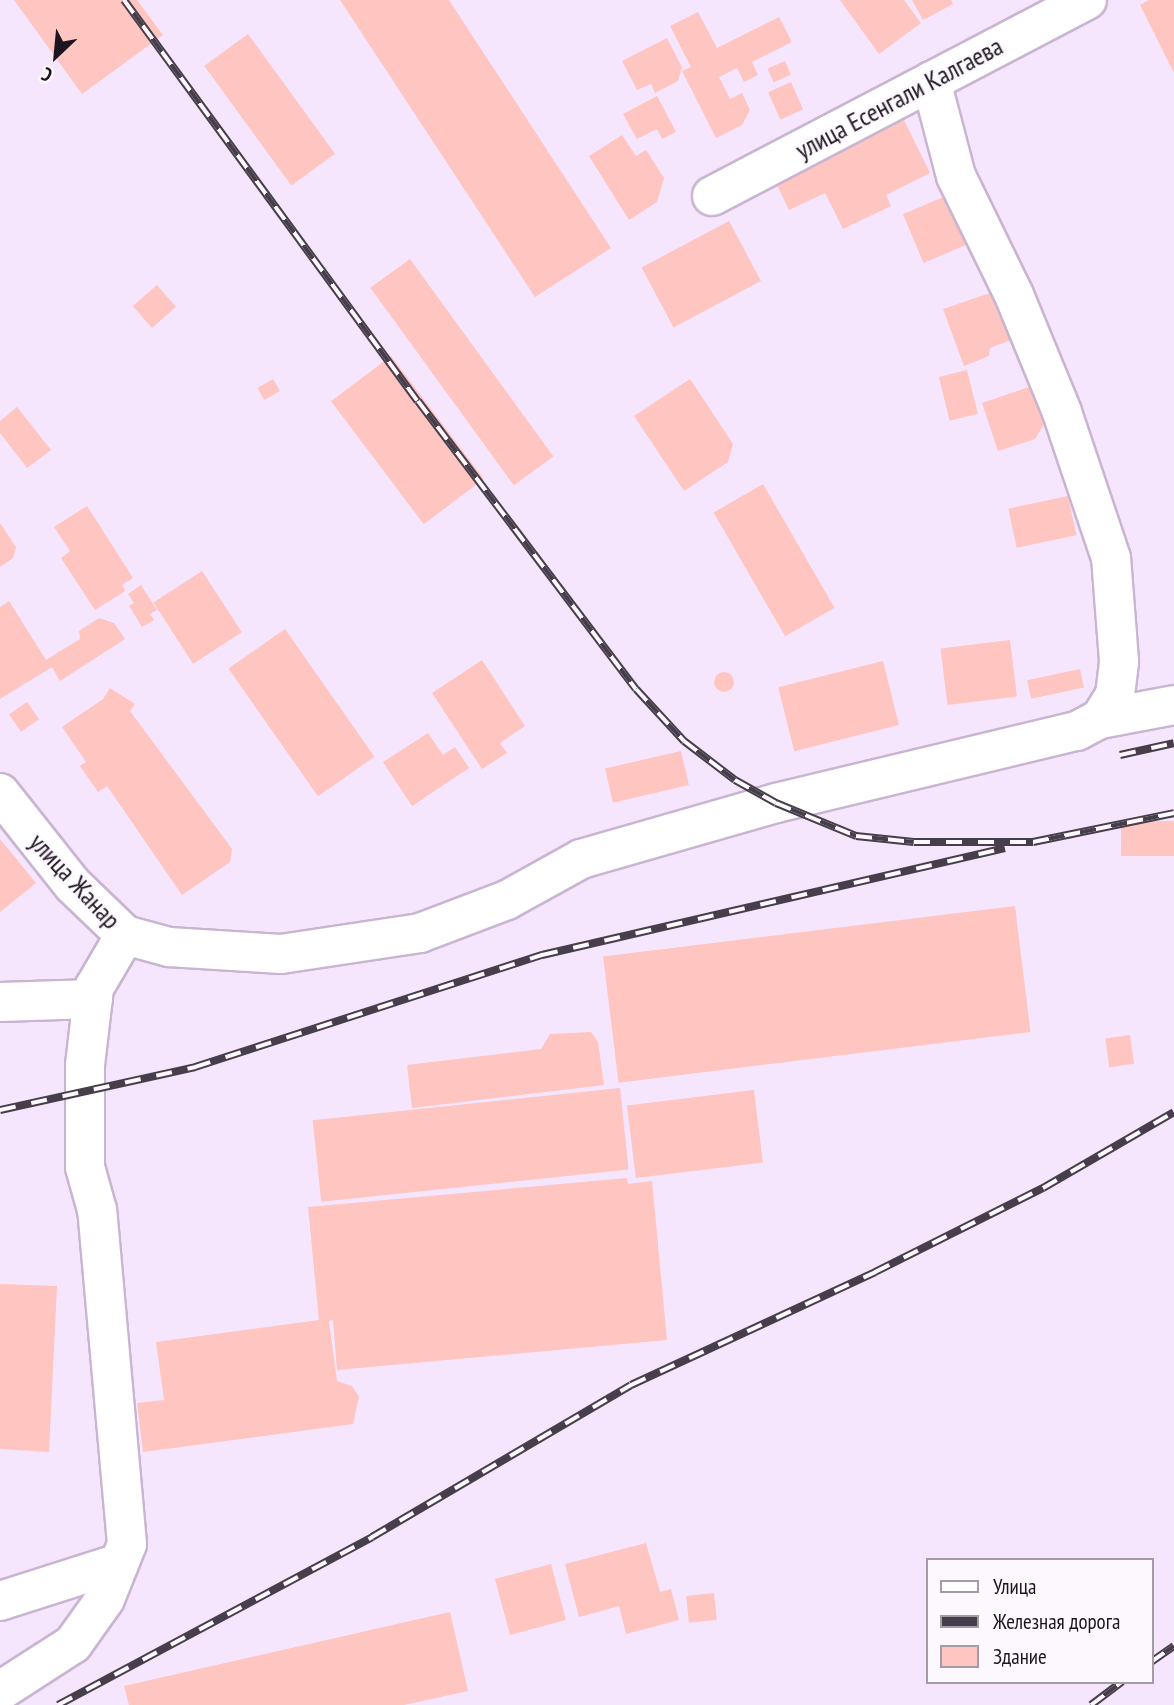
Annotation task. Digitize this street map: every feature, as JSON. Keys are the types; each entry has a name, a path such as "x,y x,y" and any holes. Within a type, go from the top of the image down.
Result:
{"street":[{"name":"улица Есенгали Калгаева","path":"712,196 1087,0"},
{"path":"931,81 956,176 1014,295 1057,401 1111,558 1119,661 1115,695 1100,719"},
{"path":"0,1691 73,1644 105,1600 119,1563 126,1534 97,1209 85,1167 85,1065 94,988 125,935 169,947 281,954 420,933 507,900 581,859 776,803 1077,731 1100,719 1174,705"},
{"name":"улица Жанар","path":"0,793 73,884 125,935"},
{"path":"0,1002 93,999"},
{"path":"0,1601 119,1563"}],"building":[{"path":"14,0 137,0 163,35 82,94"},
{"path":"340,0 449,0 611,248 535,297"},
{"path":"840,0 904,0 921,23 879,54"},
{"path":"912,0 951,0 953,4 923,20"},
{"path":"1149,0 1174,0 1174,73 1140,5"},
{"path":"698,12 717,48 779,17 792,42 752,62 758,75 744,82 737,68 719,77 730,99 742,93 750,110 742,125 716,138 682,71 691,67 670,26"},
{"path":"248,34 335,154 291,185 204,66"},
{"path":"667,38 682,67 678,81 655,93 651,84 637,90 622,61"},
{"path":"785,61 791,75 773,82 768,68"},
{"path":"791,82 803,109 780,120 768,92"},
{"path":"657,96 676,132 662,139 657,129 637,139 623,114"},
{"path":"904,120 930,173 886,195 891,206 843,229 825,193 789,210 776,183"},
{"path":"622,135 636,156 646,150 664,178 657,202 629,220 589,156"},
{"path":"948,195 969,244 924,263 903,214"},
{"path":"729,221 761,281 674,328 642,267"},
{"path":"410,259 553,456 514,485 370,288"},
{"path":"157,285 176,307 152,328 133,306"},
{"path":"993,292 1011,340 990,348 989,356 964,366 943,309"},
{"path":"391,356 484,479 424,524 331,401"},
{"path":"967,370 978,414 950,421 939,377"},
{"path":"273,379 280,391 264,400 257,388"},
{"path":"690,379 733,444 728,462 684,491 634,416"},
{"path":"1038,384 1049,416 1035,439 998,451 982,403"},
{"path":"17,407 51,450 27,468 0,433 0,421"},
{"path":"763,484 834,608 785,636 714,512"},
{"path":"1068,496 1076,535 1017,548 1008,509"},
{"path":"87,506 133,578 122,585 125,591 95,610 61,558 70,551 54,527"},
{"path":"0,523 16,547 13,558 0,567"},
{"path":"202,571 242,632 193,664 153,603"},
{"path":"141,585 157,610 150,614 154,620 142,627 129,606 134,603 128,594"},
{"path":"9,601 46,660 80,639 79,631 99,618 114,623 125,639 60,681 52,667 0,699 0,607"},
{"path":"285,629 374,757 318,796 228,669"},
{"path":"1010,640 1017,697 947,705 941,649"},
{"path":"482,660 525,726 500,743 507,753 482,769 432,693"},
{"path":"883,661 899,725 794,751 778,687"},
{"path":"1080,669 1084,688 1031,699 1027,680"},
{"path":"724,672 731,675 734,682 731,689 724,692 717,689 714,682 717,675"},
{"path":"110,688 135,704 130,711 232,849 230,862 182,895 107,786 98,792 80,766 86,762 62,727 103,699"},
{"path":"27,702 39,719 21,732 9,715"},
{"path":"428,733 443,755 455,747 469,768 412,806 383,762"},
{"path":"681,751 689,785 613,803 605,769"},
{"path":"1121,821 1174,821 1174,856 1121,856"},
{"path":"0,839 36,883 0,912"},
{"path":"1015,906 1030,1032 619,1083 603,957"},
{"path":"591,1032 598,1042 604,1085 412,1108 407,1065 541,1049 550,1034"},
{"path":"1130,1035 1134,1064 1109,1067 1105,1038"},
{"path":"620,1088 629,1170 321,1202 313,1120"},
{"path":"754,1090 763,1162 636,1178 627,1106"},
{"path":"627,1178 628,1184 652,1181 667,1340 337,1370 333,1320 329,1321 337,1381 352,1386 359,1397 353,1424 143,1452 137,1403 164,1400 156,1342 319,1320 308,1207"},
{"path":"0,1284 57,1286 49,1452 0,1449"},
{"path":"646,1543 660,1592 671,1589 679,1620 626,1634 619,1606 579,1617 565,1564"},
{"path":"551,1564 566,1620 510,1635 495,1579"},
{"path":"714,1593 717,1620 689,1623 686,1596"},
{"path":"450,1612 468,1691 404,1705 129,1705 124,1686"}],"railway":[{"path":"124,0 418,401 636,689 684,741 735,780 776,803 856,836 914,842 1033,842 1174,813"},
{"path":"1120,755 1174,743"},
{"path":"0,1110 195,1067 542,955 1005,848"},
{"path":"58,1705 372,1537 631,1385 875,1272 1043,1188 1174,1112"},
{"path":"1153,1661 1174,1646"},
{"path":"1091,1705 1119,1684"}]}
